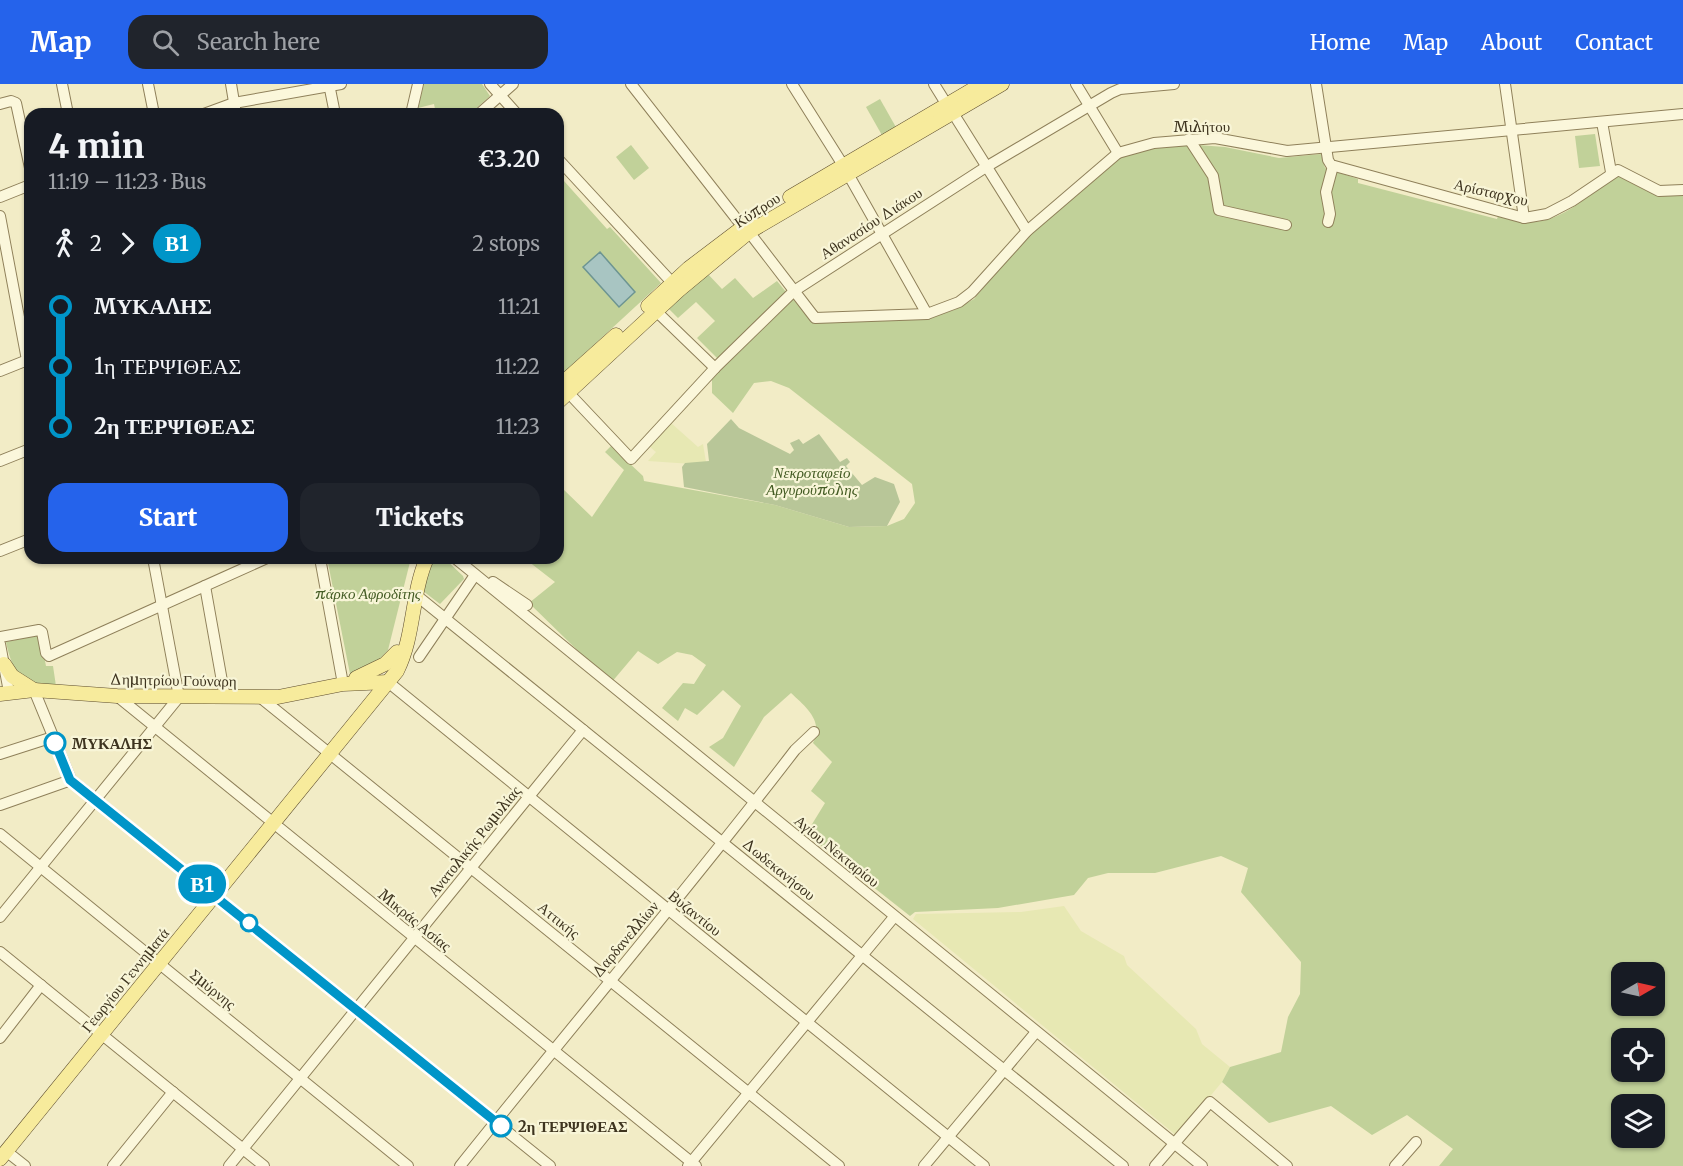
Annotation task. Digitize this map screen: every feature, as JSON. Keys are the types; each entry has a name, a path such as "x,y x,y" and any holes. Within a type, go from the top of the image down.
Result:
{"main road":[{"name":"Κύπρου","path":"950,109 982,84"},
{"name":"Κύπρου","path":"564,388 676,286 745,229 950,109 1002,84"},
{"name":"Κύπρου","path":"564,388 656,311 676,286"},
{"name":"Γεωργίου Γεννηματά","path":"388,682 418,564"},
{"name":"Γεωργίου Γεννηματά","path":"3,1155 398,671 410,638 416,595 425,564"},
{"path":"343,684 382,666 397,652"},
{"path":"4,664 12,676 34,690"},
{"path":"343,684 388,682"},
{"name":"Δημητρίου Γούναρη","path":"3,690 117,696 261,698 293,696 343,684"}],"street":[{"path":"62,84 67,108"},
{"path":"148,84 153,108"},
{"path":"231,84 235,108 341,84"},
{"path":"412,108 418,84"},
{"path":"490,84 512,108"},
{"path":"486,108 513,84"},
{"path":"631,84 794,291"},
{"path":"792,84 845,170 927,314"},
{"path":"934,84 1027,231"},
{"path":"1076,84 1118,153"},
{"name":"Αθανασίου Διάκου","path":"564,394 631,459 715,368 794,291 986,167 1120,89 1174,84"},
{"path":"1316,84 1329,164 1333,166 1326,192 1330,213 1328,222"},
{"path":"1505,84 1524,218"},
{"path":"329,85 334,108"},
{"path":"0,104 14,101 18,108 24,138"},
{"name":"Μιλήτου","path":"794,291 815,318 927,314 967,297 1027,231 1118,153 1139,145 1189,139 1233,140 1279,151 1683,114"},
{"path":"1602,122 1611,172 1624,171 1659,191 1683,190"},
{"path":"1189,139 1219,181 1219,210 1286,225"},
{"path":"564,165 676,286"},
{"name":"Αρίσταρχου","path":"1333,166 1524,218 1547,214 1572,201 1611,172"},
{"path":"0,197 24,187"},
{"path":"0,216 5,278 24,342"},
{"path":"656,311 715,368"},
{"path":"0,371 24,361"},
{"path":"0,461 24,451"},
{"path":"0,551 24,541"},
{"path":"0,917 179,697 154,564"},
{"path":"0,637 39,630 42,632 46,653 50,656 254,564"},
{"path":"321,564 343,684"},
{"name":"Αγίου Νεκταρίου","path":"462,564 1202,1166"},
{"path":"419,657 475,575 482,574 527,605"},
{"path":"205,586 225,698"},
{"name":"Δωδεκανήσου","path":"416,595 1123,1166"},
{"path":"0,644 4,664 3,690"},
{"name":"Βυζαντίου","path":"388,682 984,1166"},
{"path":"34,690 70,780 550,1166"},
{"name":"Μικράς Ασίας","path":"117,696 692,1165"},
{"name":"Αττικής","path":"261,698 839,1166"},
{"name":"Ανατολικής Ρωμυλίας","path":"229,1166 583,730"},
{"name":"Δαρδανελλίων","path":"460,1166 609,980 669,910 795,750 814,732"},
{"path":"0,754 53,737"},
{"path":"0,805 70,780"},
{"name":"Σμύρνης","path":"0,834 408,1166"},
{"path":"692,1165 894,917"},
{"path":"0,952 264,1166"},
{"path":"0,1038 41,986"},
{"path":"924,1166 1036,1032"},
{"path":"113,1166 173,1092"},
{"path":"1155,1166 1210,1101 1287,1166"},
{"path":"1395,1166 1416,1142"},
{"path":"3,1155 25,1166"},
{"path":"1269,1166 1276,1157"}],"green space":[{"path":"424,84 482,84 490,96 477,108 435,108 434,104 418,108"},
{"path":"880,99 897,129 883,137 866,107"},
{"path":"1595,134 1600,166 1579,168 1575,136"},
{"path":"631,145 649,168 634,180 616,157"},
{"path":"1157,146 1225,147 1279,158 1321,154 1325,168 1358,179 1358,183 1497,219 1498,216 1527,222 1543,221 1565,212 1616,175 1683,193 1683,1166 1439,1166 1453,1149 1407,1115 1372,1135 1331,1106 1269,1123 1222,1082 1230,1067 1281,1052 1288,1017 1300,994 1301,962 1241,892 1248,868 1221,856 1155,873 1108,873 1088,878 1074,895 998,908 915,912 910,916 806,834 825,803 811,791 832,762 813,743 816,728 812,715 791,693 764,717 734,767 709,747 723,738 741,706 723,690 697,715 685,708 678,721 662,708 683,683 694,684 706,665 692,655 677,652 658,664 638,651 611,683 529,603 555,582 532,564 564,564 564,490 592,517 624,470 605,452 611,446 643,476 644,481 775,505 849,527 887,526 904,519 915,503 912,484 789,388 771,381 754,383 733,413 712,393 712,379 793,299 812,322 928,318 954,310 974,299 1028,234 1117,157"},
{"path":"564,181 607,229 610,227 661,283 564,372"},
{"path":"706,272 722,289 735,278 753,298 777,281 786,292 718,359 697,338 715,321 696,302 678,318 668,308"},
{"name":"Νεκροταφείο Αργυρούπολης","path":"731,419 739,428 790,454 794,450 790,443 799,439 803,444 819,434 840,462 847,458 850,462 846,466 862,485 875,477 894,484 900,502 887,526 849,527 775,505 684,487 682,467 685,463 709,461 707,444"},
{"path":"671,423 698,447 703,444 706,462 692,464 648,461 656,452 650,447"},
{"name":"πάρκο Αφροδίτης","path":"328,564 410,564 388,650 371,665 350,674"},
{"path":"432,564 450,564 464,579 440,604 423,591"},
{"path":"40,635 46,666 53,666 56,686 44,685 21,675 16,670 9,653 6,642"},
{"path":"1064,906 1081,931 1124,956 1127,965 1196,1029 1202,1044 1230,1067 1222,1082 1177,1136 913,919 916,914 1021,912"}],"water":[{"path":"600,252 635,292 619,307 583,267"}],"bus line":[{"name":"Β1","path":"55,743 70,780 501,1126"}],"place":[{"name":"ΜΥΚΑΛΗΣ","path":"55,743"},
{"name":"2η ΤΕΡΨΙΘΕΑΣ","path":"501,1126"}]}
